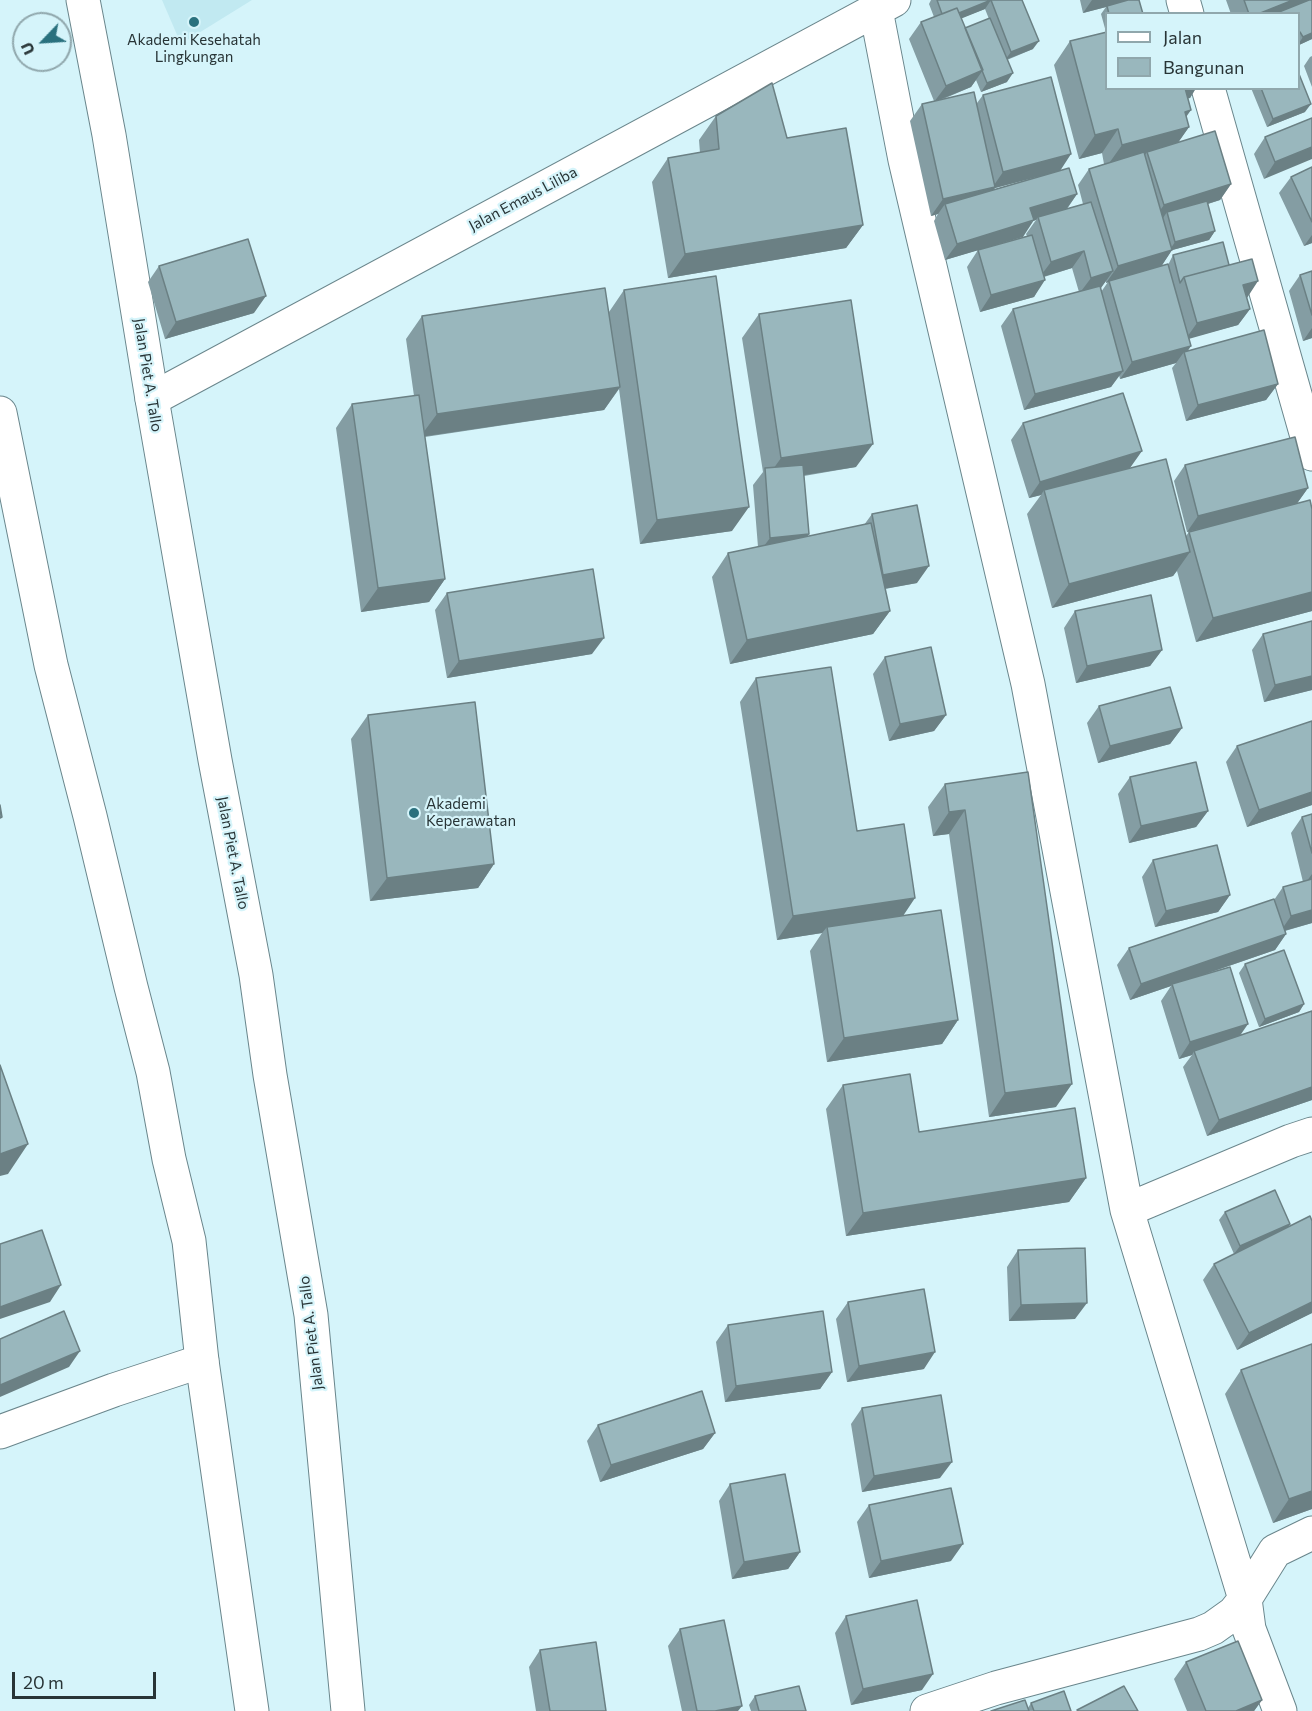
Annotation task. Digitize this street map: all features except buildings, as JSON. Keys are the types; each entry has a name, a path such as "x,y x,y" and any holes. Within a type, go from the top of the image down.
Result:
{"street":[{"name":"Jalan Piet A. Tallo","path":"83,0 109,135 215,760 256,975 270,1075 311,1316 348,1711"},
{"name":"Jalan Emaus Liliba","path":"152,399 885,5"},
{"path":"885,5 905,160 1028,684 1127,1210 1245,1599 1249,1629 1280,1711"},
{"path":"1209,90 1312,454"},
{"path":"0,413 51,665 153,1072 169,1159 189,1240 202,1361 252,1711"},
{"path":"1127,1210 1312,1134"},
{"path":"0,1432 114,1390 202,1361"},
{"path":"927,1711 996,1688 1199,1634 1213,1628 1234,1612 1245,1599 1275,1551 1312,1533"}],"shaded area":[{"name":"Akademi Kesehatah Lingkungan","path":"162,0 252,0 181,44"}],"place":[{"name":"Akademi Kesehatah Lingkungan","path":"194,22"},
{"name":"Akademi Keperawatan","path":"414,813"}]}
